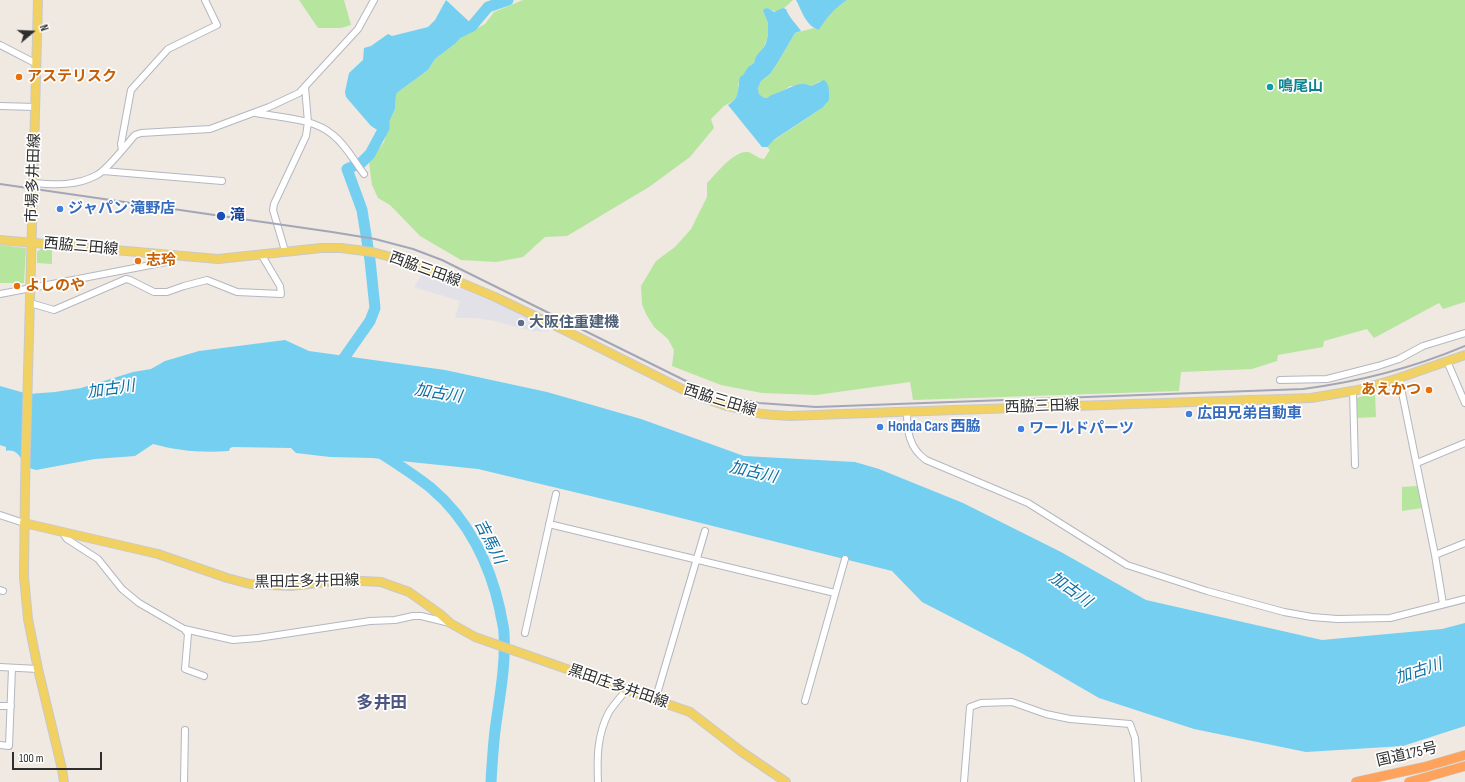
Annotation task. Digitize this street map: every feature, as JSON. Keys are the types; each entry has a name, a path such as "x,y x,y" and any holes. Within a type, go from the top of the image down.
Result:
{"highway":[{"name":"国道175号","path":"1356,782 1465,756"},
{"name":"国道175号","path":"1409,782 1465,766"}],"main road":[{"name":"市場多井田線","path":"24,523 38,0"},
{"name":"西脇三田線","path":"0,240 218,258 321,248 368,252 406,261 426,268 495,297 692,394 727,406 762,414 789,416 1311,398 1353,391 1399,378 1465,355"},
{"name":"黒田庄多井田線","path":"24,523 158,554 227,578 250,584 291,586 344,580 381,582 409,592 450,623 475,638 690,712 748,756 786,782"},
{"path":"24,523 24,577 28,619 64,782"}],"street":[{"path":"122,150 121,144 131,90 168,49 217,25 205,0"},
{"path":"34,183 56,185 69,184 98,175 135,135 141,133 210,129 254,113 299,93 358,29 374,0"},
{"path":"0,45 37,64"},
{"path":"284,251 274,210 274,204 306,136 308,122 305,87"},
{"path":"0,106 36,107"},
{"path":"254,113 319,125 340,142 364,174"},
{"path":"103,171 222,181"},
{"path":"30,303 54,310 126,279 154,292 167,292 208,280 238,292 281,294 280,286 261,254"},
{"path":"0,294 166,262 176,255"},
{"path":"1280,380 1328,379 1399,359 1424,346 1465,333"},
{"path":"1447,361 1465,403"},
{"path":"1399,378 1435,555 1443,604"},
{"path":"1353,391 1355,465"},
{"path":"907,412 907,424 911,444 919,456 1028,503 1127,565 1207,591 1284,612 1312,617 1356,619 1390,618 1465,599"},
{"path":"1417,463 1465,443"},
{"path":"525,633 556,494"},
{"path":"0,515 24,523"},
{"path":"549,524 835,593"},
{"path":"658,700 657,694 706,531"},
{"path":"64,533 67,539 98,559 122,589 139,603 184,629 233,640 258,638 370,621 394,620 413,616 421,616 450,623"},
{"path":"1435,555 1465,543"},
{"path":"805,701 845,559"},
{"path":"184,629 188,634 185,668 204,676"},
{"path":"0,667 38,669"},
{"path":"0,745 9,746 12,668"},
{"path":"598,782 597,752 602,728 610,711 626,690"},
{"path":"964,782 970,707 981,703 999,702 1012,702 1046,714 1070,719 1130,724 1135,738 1138,782"},
{"path":"0,706 11,706"},
{"path":"185,730 185,782"}],"shaded area":[{"path":"423,273 510,309 537,321 550,329 548,331 532,331 495,321 475,318 455,318 460,301 414,287"}],"green space":[{"path":"299,0 344,0 351,25 341,28 318,28"},
{"path":"523,0 793,0 781,10 775,11 768,8 763,11 768,23 768,35 764,47 756,56 754,63 748,67 738,84 739,93 733,101 724,106 711,119 714,128 690,157 649,187 567,236 545,237 523,257 496,262 461,260 420,236 390,205 378,198 372,185 369,162 384,142 389,122 395,109 396,95 398,92 428,70 435,59 456,43 462,36 485,24 494,12"},
{"path":"847,0 1465,0 1465,302 1443,309 1439,303 1374,338 1367,329 1324,341 1323,347 1278,355 1277,361 1252,369 1181,372 1179,391 913,400 910,382 816,395 762,393 721,385 672,366 674,350 668,339 654,327 646,314 642,304 641,286 656,261 675,247 691,229 707,197 707,183 726,163 743,152 748,152 764,159 770,150 767,145 822,108 820,81 811,86 790,86 767,98 764,98 759,94 758,88 761,81 770,74 795,33 814,28 819,30 831,13"},
{"path":"0,245 26,248 24,283 0,283"},
{"path":"42,248 52,250 52,264 37,263 37,252"},
{"path":"1375,392 1376,417 1356,418 1355,402 1357,398"},
{"path":"1417,486 1422,508 1402,511 1402,487"}],"water":[{"path":"446,0 476,28 462,36 456,43 435,59 428,70 398,92 396,95 395,109 389,122 386,134 380,130 379,131 371,126 346,97 345,92 349,73 363,60 364,48 371,46 388,34 392,36 428,27 435,20"},
{"path":"796,0 847,0 831,14 819,30 808,22"},
{"path":"768,8 774,12 783,8 786,9 801,31 795,33 770,74 761,81 758,88 759,94 764,98 767,98 797,85 804,84 811,86 824,80 828,86 829,100 822,108 775,139 767,147 762,147 728,105 737,96 740,77 748,67 754,63 756,56 766,43 768,23 763,11 764,9"},
{"name":"加古川","path":"285,340 309,351 445,370 547,392 641,419 744,456 855,462 879,469 963,503 1061,552 1146,600 1322,640 1442,629 1465,623 1465,726 1403,746 1306,752 1194,729 1099,698 1023,654 922,602 892,571 478,469 372,458 330,457 296,453 291,448 233,447 230,448 229,451 200,452 181,450 153,444 135,456 95,459 36,470 26,465 17,453 6,451 6,447 0,445 0,386 28,394 81,388 133,372 151,369 165,361 199,351"}],"waterway":[{"path":"460,32 472,26 488,7 508,0"},
{"path":"360,164 370,154 384,128 384,118"},
{"path":"334,366 344,358 370,321 375,308 370,260 362,210 347,169 356,165"},
{"name":"吉馬川","path":"379,452 431,488 456,514 476,543 484,559 496,593 504,628 504,646 503,671 494,737 491,782"}],"railway":[{"path":"0,184 332,232 375,239 413,249 442,260 688,382 732,397 759,403 816,407 1303,389 1385,373 1425,361 1465,346"}],"place":[{"name":"アステリスク","path":"19,77"},
{"name":"鳴尾山","path":"1270,87"},
{"name":"ジャパン 滝野店","path":"60,209"},
{"name":"滝","path":"221,216"},
{"name":"志玲","path":"138,261"},
{"name":"よしのや","path":"17,286"},
{"name":"大阪住重建機","path":"521,323"},
{"name":"あえかつ","path":"1429,390"},
{"name":"広田兄弟自動車","path":"1189,414"},
{"name":"Honda Cars 西脇","path":"880,427"},
{"name":"ワールドパーツ","path":"1021,429"}],"district":[{"name":"多井田","path":"382,704"}]}
